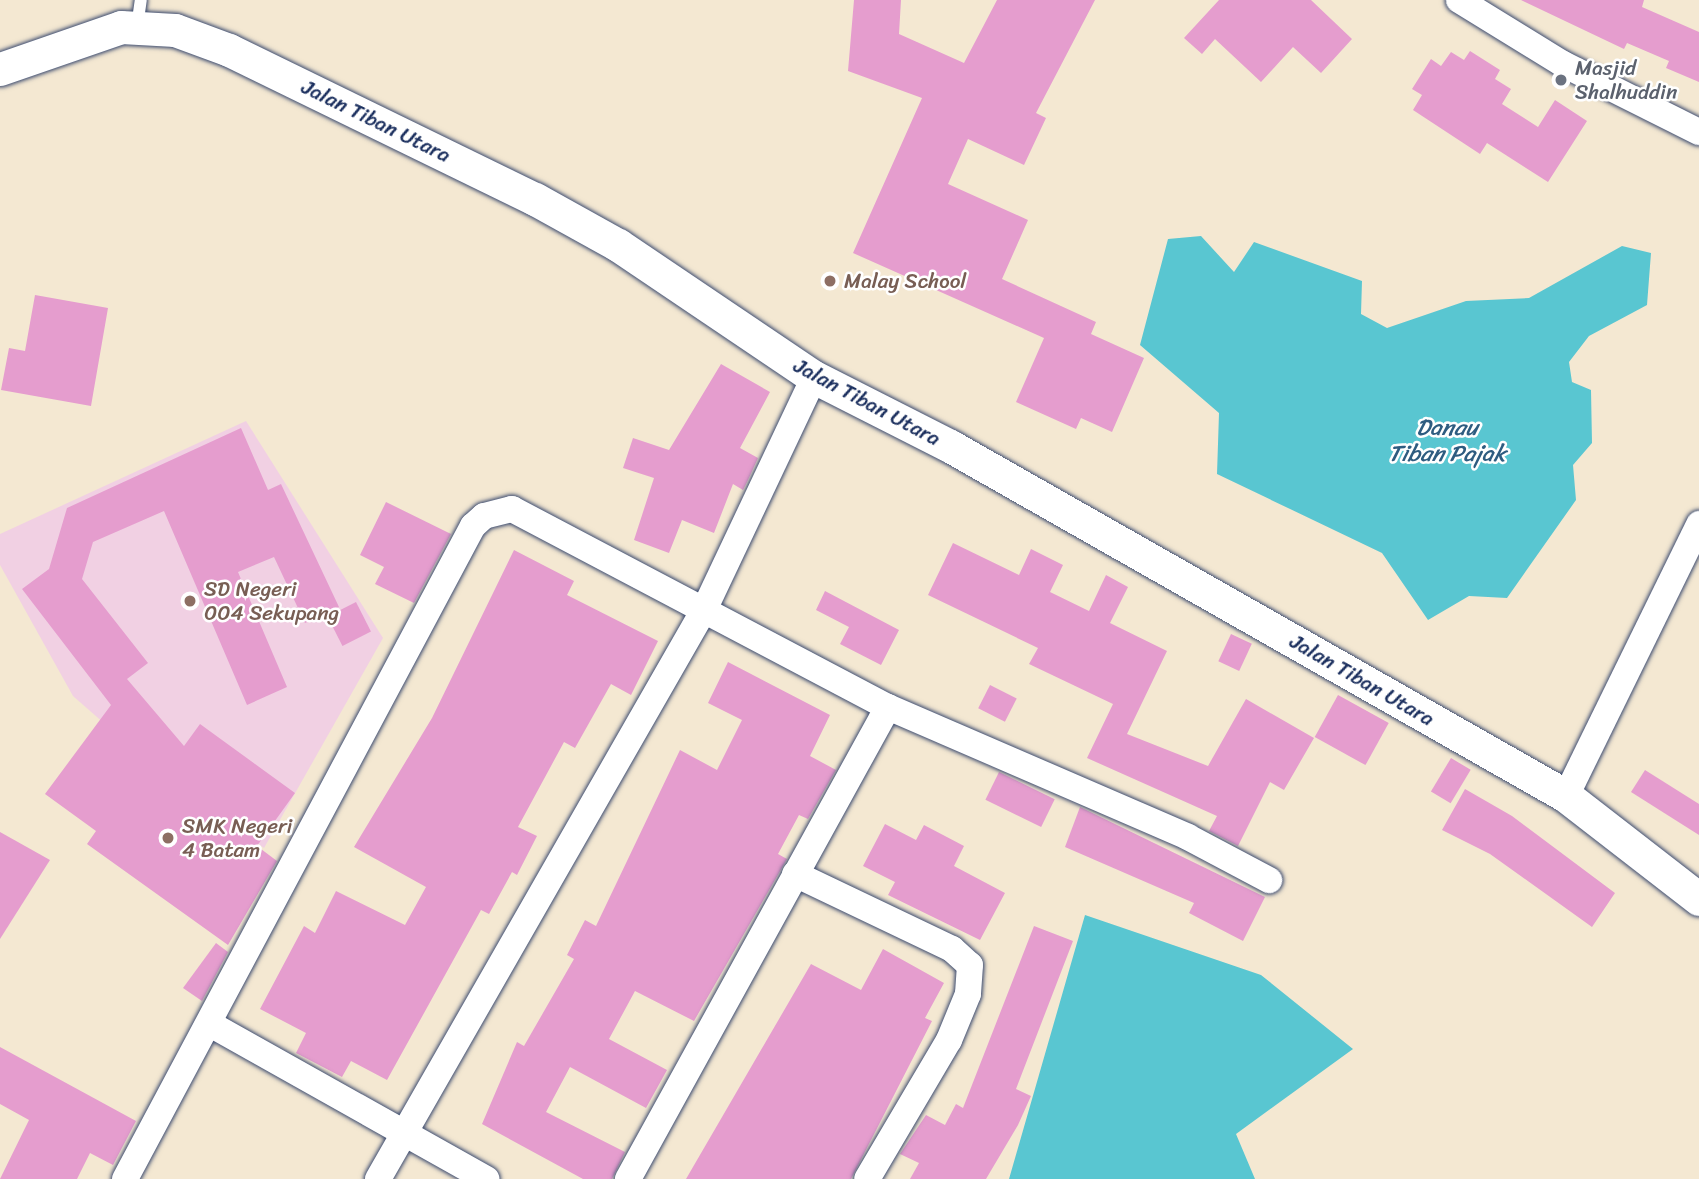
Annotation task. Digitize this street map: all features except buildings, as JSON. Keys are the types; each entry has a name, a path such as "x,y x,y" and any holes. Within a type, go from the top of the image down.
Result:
{"street":[{"path":"1459,0 1563,64 1699,132"},
{"name":"Jalan Tiban Utara","path":"0,69 139,13 229,50 548,205 814,377 950,446 1566,796 1699,899"},
{"path":"378,1179 705,608 814,377"},
{"path":"125,1179 484,516 512,509 535,516 888,707 1188,837 1269,880"},
{"path":"1566,796 1699,524"},
{"path":"628,1179 888,707"},
{"path":"795,874 952,949 970,965 968,994 948,1040 867,1179"},
{"path":"210,1024 401,1136 486,1179"}],"shaded area":[{"name":"SD Negeri 004 Sekupang","path":"246,421 383,638 264,848 162,774 73,696 0,565 0,534"}],"water":[{"name":"Danau Tiban Pajak","path":"1201,236 1234,272 1254,242 1362,281 1361,314 1387,328 1466,301 1529,298 1622,246 1651,253 1647,305 1589,336 1569,362 1572,382 1591,390 1592,443 1573,465 1576,500 1507,598 1469,596 1428,620 1382,553 1217,474 1219,413 1140,345 1168,239"},
{"path":"1085,915 1261,975 1353,1049 1236,1134 1255,1179 1009,1179"}],"place":[{"name":"Masjid Shalhuddin","path":"1561,80"},
{"name":"Malay School","path":"830,281"},
{"name":"SD Negeri 004 Sekupang","path":"190,601"},
{"name":"SMK Negeri 4 Batam","path":"168,838"}]}
